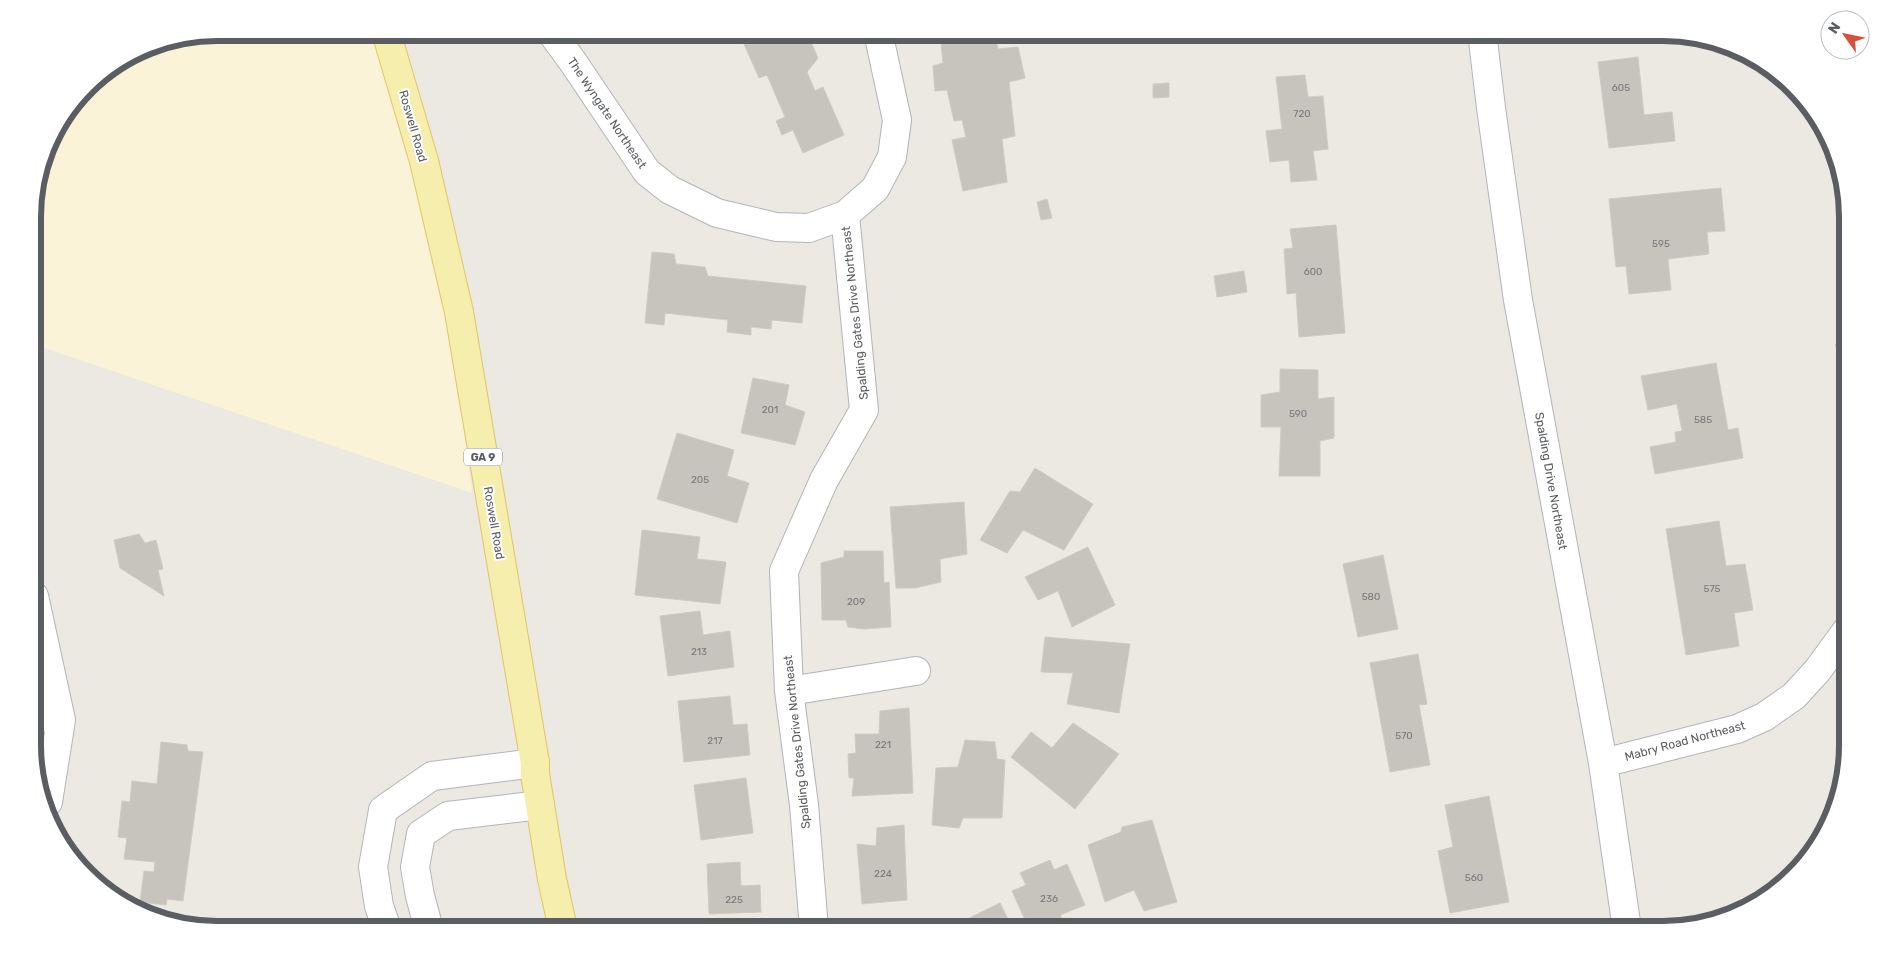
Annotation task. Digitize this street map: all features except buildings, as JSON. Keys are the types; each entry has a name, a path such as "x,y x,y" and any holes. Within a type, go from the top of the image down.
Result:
{"main road":[{"name":"Roswell Road","path":"389,42 424,161 459,312 535,763 535,774 552,879 561,921"}],"street":[{"name":"Spalding Drive Northeast","path":"1483,41 1490,108 1518,300 1603,763 1626,920"},
{"name":"The Wyngate Northeast","path":"558,42 647,172 670,190 718,213 776,227 809,228 845,215 875,189 892,157 897,120 880,42"},
{"name":"Spalding Gates Drive Northeast","path":"813,921 804,805 790,691 784,571 824,480 864,410 845,215"},
{"path":"41,630 60,720 49,795"},
{"name":"Mabry Road Northeast","path":"1603,763 1737,730 1764,717 1794,696 1812,677 1839,641"},
{"path":"790,691 916,671"},
{"path":"41,717 60,720"},
{"path":"383,921 373,867 383,810 432,776 535,763"},
{"path":"427,921 420,896 415,867 421,834 448,816 540,805"}],"shaded area":[{"path":"403,42 431,173 472,493 42,347 42,206 47,172 59,139 71,119 101,85 139,59 172,47 194,43"}]}
